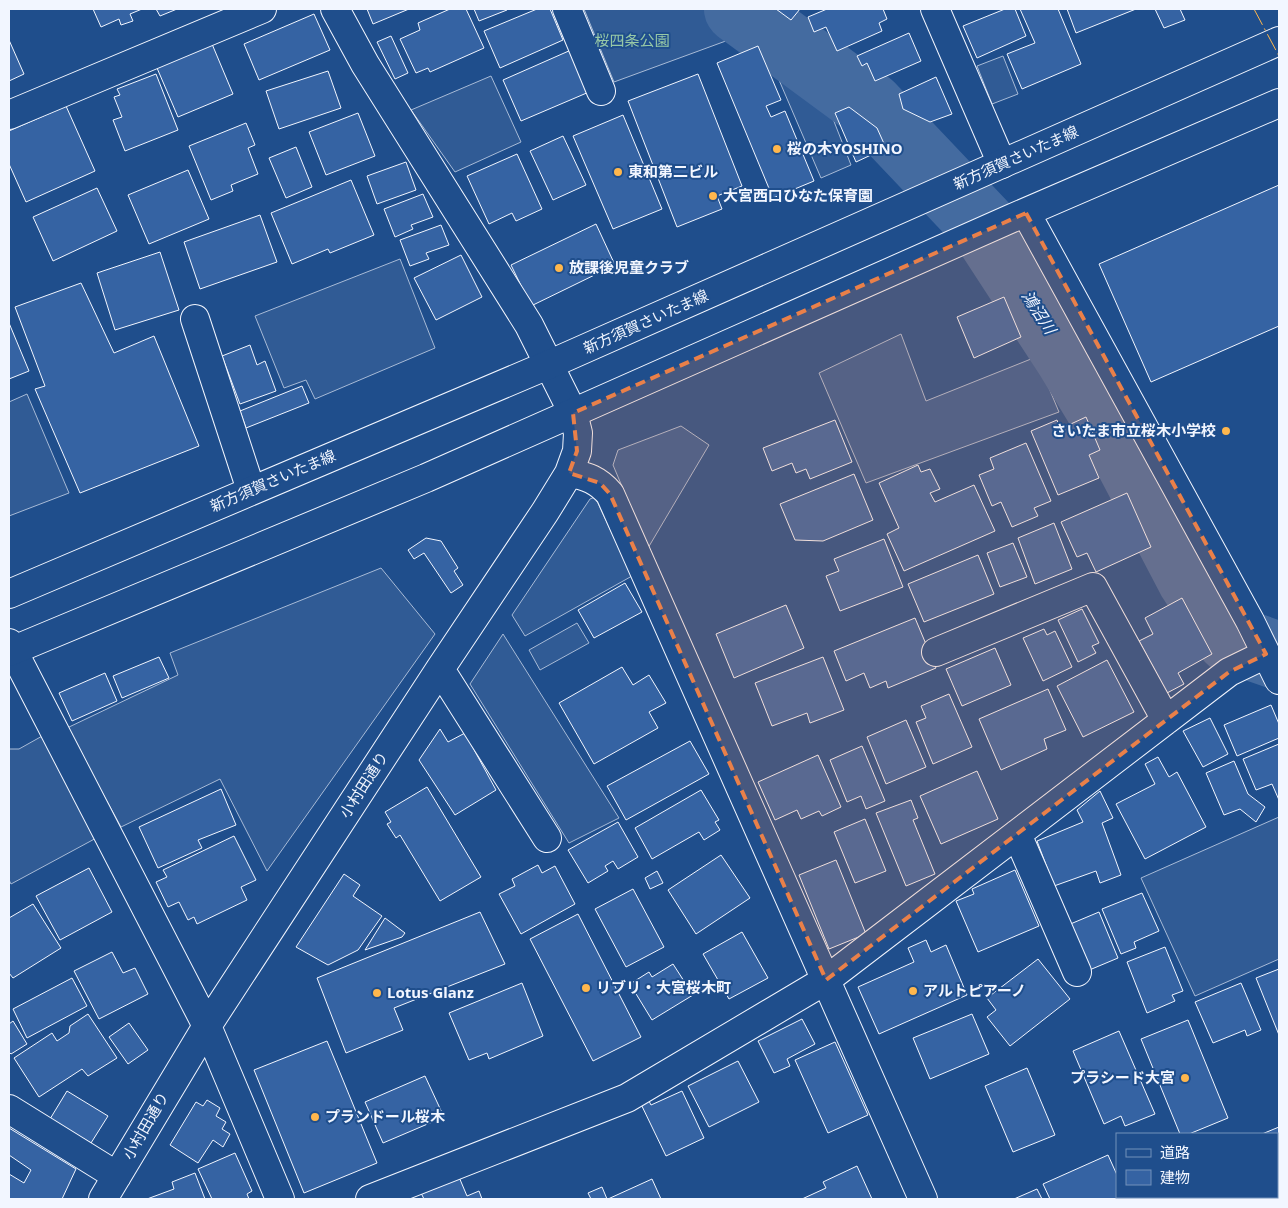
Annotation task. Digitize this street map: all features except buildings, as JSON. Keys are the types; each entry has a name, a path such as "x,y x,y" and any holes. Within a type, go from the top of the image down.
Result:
{"street":[{"path":"9,115 262,9"},
{"name":"小村田通り","path":"103,1199 207,1026 545,512 569,473 577,451 578,433 573,413 529,325 365,64 335,9"},
{"path":"567,9 601,90"},
{"path":"935,9 994,168"},
{"name":"新方須賀さいたま線","path":"9,594 548,365 1279,41"},
{"path":"280,1199 207,1026 10,648 426,478 942,249 1279,103"},
{"path":"1018,216 1250,621 1279,680"},
{"path":"195,319 251,490"},
{"path":"569,473 586,475 600,483 610,494 923,1199"},
{"path":"936,652 1093,587 1166,720"},
{"path":"370,1199 626,1098 826,980 1229,672 1266,654"},
{"path":"440,669 547,838"},
{"path":"1017,834 1077,972"},
{"path":"9,1109 117,1176"}],"highlighted area":[{"path":"1026,213 1266,654 1229,672 826,980 610,494 600,483 569,473 577,451 573,413"}],"shaded area":[{"name":"桜四条公園","path":"584,9 722,9 753,31 614,82"},
{"path":"1003,56 1018,94 992,104 977,66"},
{"path":"773,66 828,106 851,165 821,178"},
{"path":"491,76 521,142 455,172 411,110"},
{"path":"400,259 435,348 315,399 306,380 284,388 255,316"},
{"path":"901,334 926,401 1036,357 1059,412 866,483 819,373"},
{"path":"27,394 69,493 9,516 9,402"},
{"path":"681,426 709,445 648,548 613,465 618,450"},
{"path":"595,497 632,576 525,636 512,615 590,499"},
{"path":"381,568 435,634 267,871 220,779 121,827 67,728 178,675 170,653"},
{"path":"577,623 589,643 540,670 529,650"},
{"path":"503,634 619,818 569,843 470,684"},
{"path":"44,735 100,836 11,884 9,880 9,749 19,749"},
{"path":"1279,817 1279,959 1195,996 1141,878"}],"waterway":[{"name":"鴻沼川","path":"738,9 870,106 982,224 1068,356 1114,432 1191,579 1230,639 1279,656"}],"power":[{"path":"1254,9 1279,56"}],"place":[{"name":"桜の木YOSHINO","path":"777,149"},
{"name":"東和第二ビル","path":"618,172"},
{"name":"大宮西口ひなた保育園","path":"713,196"},
{"name":"放課後児童クラブ","path":"559,268"},
{"name":"さいたま市立桜木小学校","path":"1226,431"},
{"name":"リブリ・大宮桜木町","path":"586,988"},
{"name":"アルトピアーノ","path":"913,991"},
{"name":"Lotus Glanz","path":"377,993"},
{"name":"プラシード大宮","path":"1185,1078"},
{"name":"プランドール桜木","path":"315,1117"}]}
